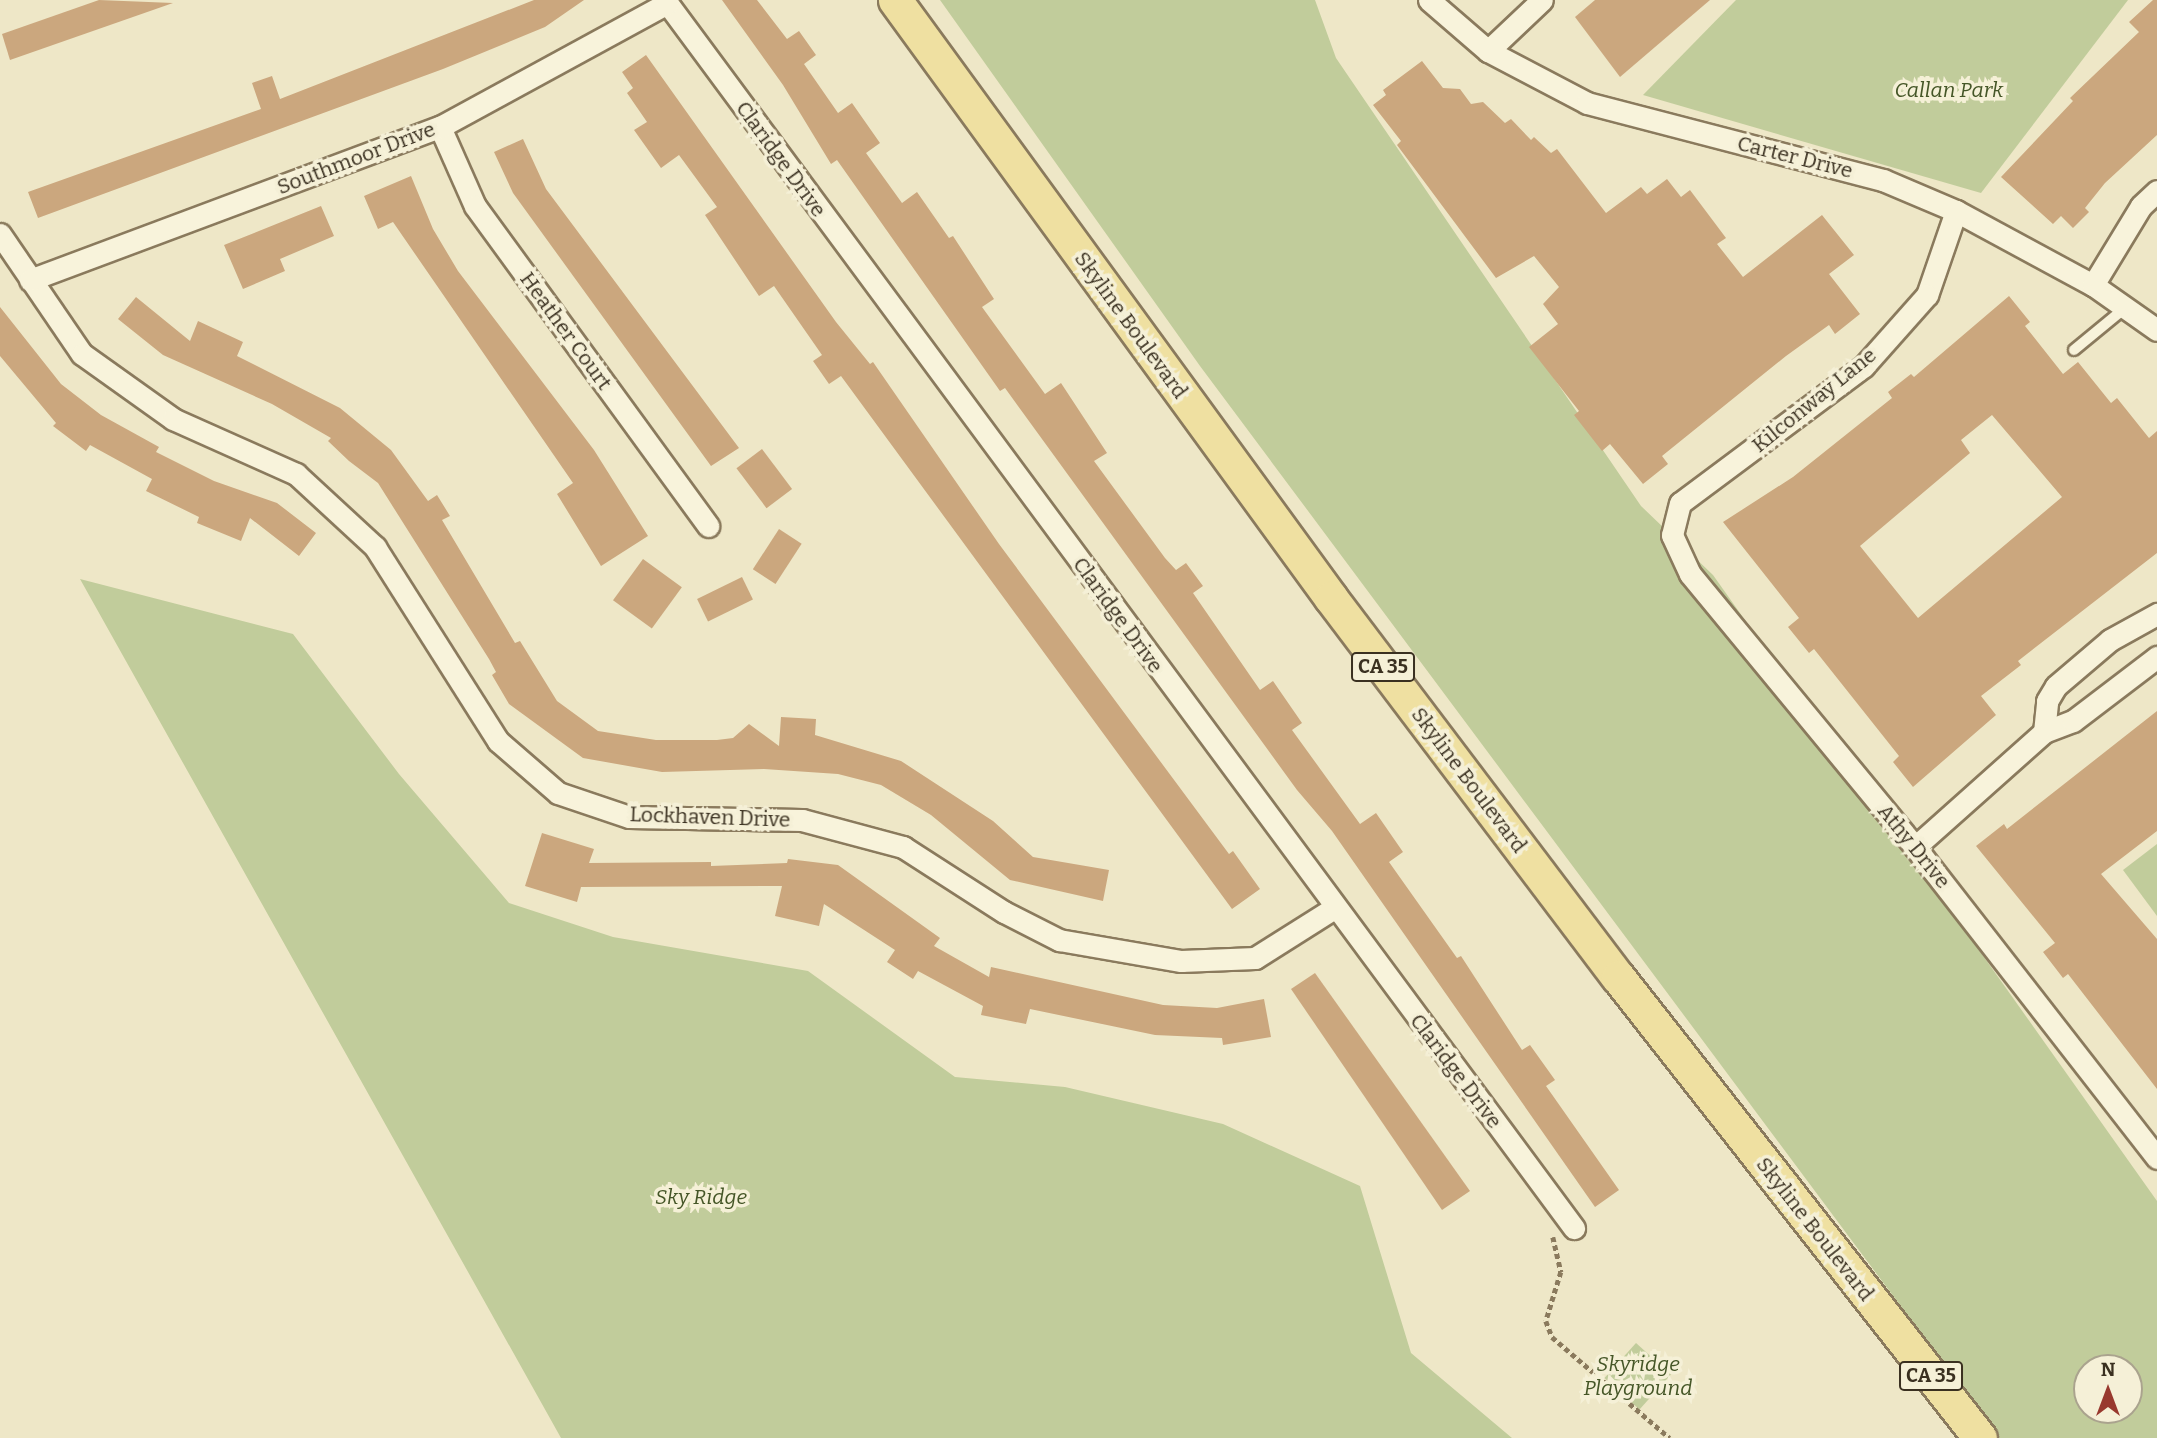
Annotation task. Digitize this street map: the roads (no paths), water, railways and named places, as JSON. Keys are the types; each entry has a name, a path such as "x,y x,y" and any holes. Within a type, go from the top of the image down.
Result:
{"main road":[{"name":"Skyline Boulevard","path":"895,0 1348,620 1980,1438"},
{"name":"Skyline Boulevard","path":"1882,1314 1969,1438"},
{"path":"1882,1314 1952,1438"}],"street":[{"name":"Carter Drive","path":"1429,0 1488,51 1587,103 1883,180 1956,211 2093,285 2157,330"},
{"path":"1488,51 1542,0"},
{"name":"Southmoor Drive","path":"30,280 440,127 666,2"},
{"name":"Claridge Drive","path":"666,2 1568,1221"},
{"name":"Heather Court","path":"440,127 475,206 708,526"},
{"path":"2093,285 2141,206 2157,191"},
{"name":"Kilconway Lane","path":"1672,535 1680,503 1864,366 1927,295 1956,211"},
{"name":"Lockhaven Drive","path":"0,234 82,354 173,419 296,474 375,547 498,741 558,793 629,817 802,820 852,833 903,847 1004,912 1059,940 1181,961 1255,958 1334,908"},
{"name":"Athy Drive","path":"1672,535 1690,574 1915,847 2157,1158"},
{"path":"2044,732 2047,701 2056,686 2110,640 2157,614"},
{"path":"1915,847 2044,732 2073,721 2157,657"}],"lane":[{"path":"2074,350 2125,308"}],"park label":[{"name":"Callan Park","path":"1949,90"},
{"name":"Sky Ridge","path":"701,1197"},
{"name":"Skyridge Playground","path":"1638,1376"}]}
